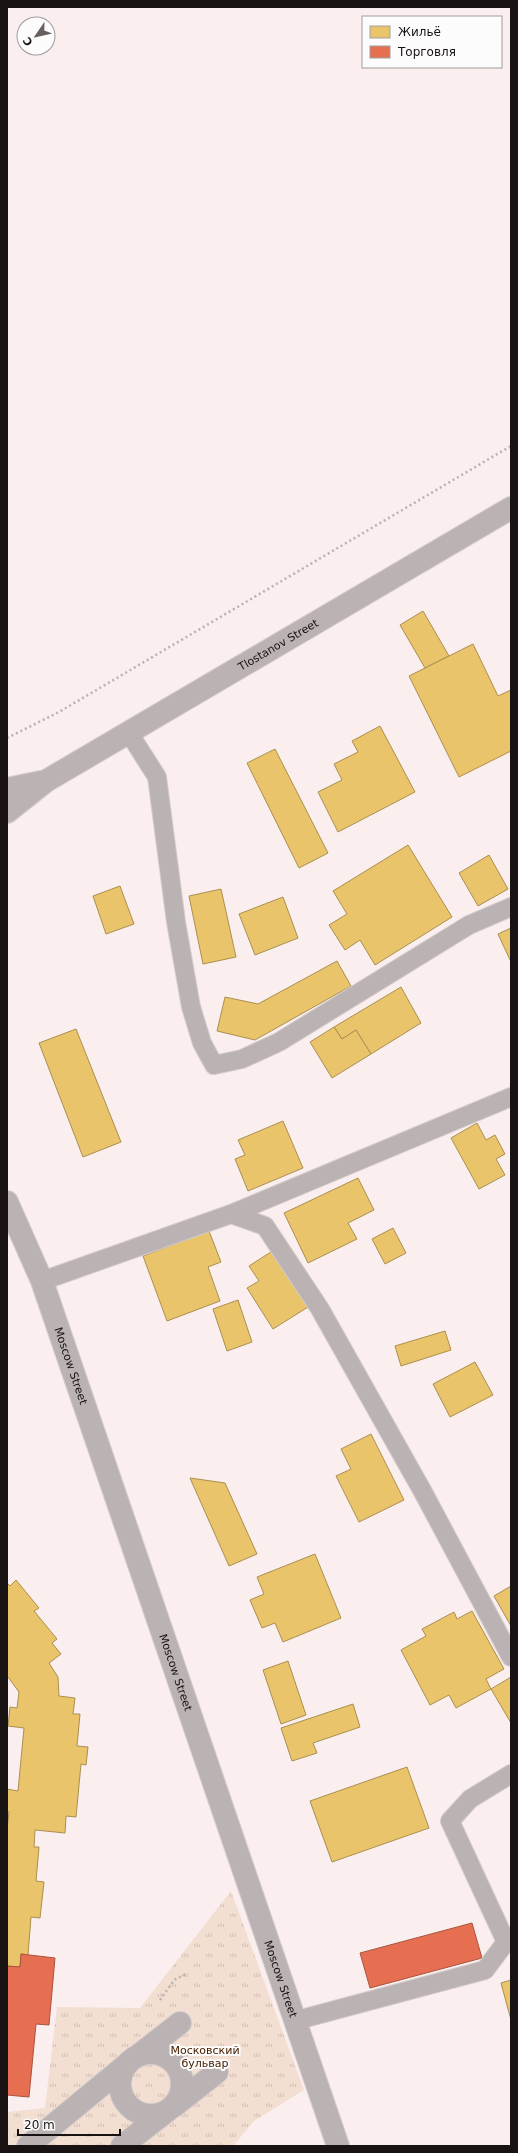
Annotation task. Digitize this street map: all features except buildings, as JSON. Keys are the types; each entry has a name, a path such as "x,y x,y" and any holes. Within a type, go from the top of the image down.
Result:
{"main road":[{"name":"Tlostanov Street","path":"46,781 511,508"},
{"path":"7,789 46,781"},
{"path":"7,812 46,781"}],"street":[{"name":"Moscow Street","path":"7,1202 42,1281 338,2146"},
{"path":"28,2146 180,2022"},
{"path":"154,2052 166,2056 175,2063 181,2074 183,2086 179,2098 172,2108 161,2114 148,2115 136,2112 127,2104 121,2093 120,2081 133,2060 154,2052"},
{"path":"122,2146 217,2072"}],"lane":[{"path":"129,733 157,777 176,922 191,1007 202,1043 214,1065 242,1059 280,1042 469,925 511,907"},
{"path":"42,1281 231,1214 511,1097"},
{"path":"231,1214 265,1226 320,1309 423,1492 511,1657"},
{"path":"294,2021 484,1970 506,1942 450,1820 470,1799 511,1774"}],"path":[{"path":"7,738 58,712 511,446"}],"green space":[{"name":"Московский бульвар","path":"231,1891 304,2090 254,2121 233,2146 7,2146 7,2112 45,2108 57,2007 140,2008"}]}
